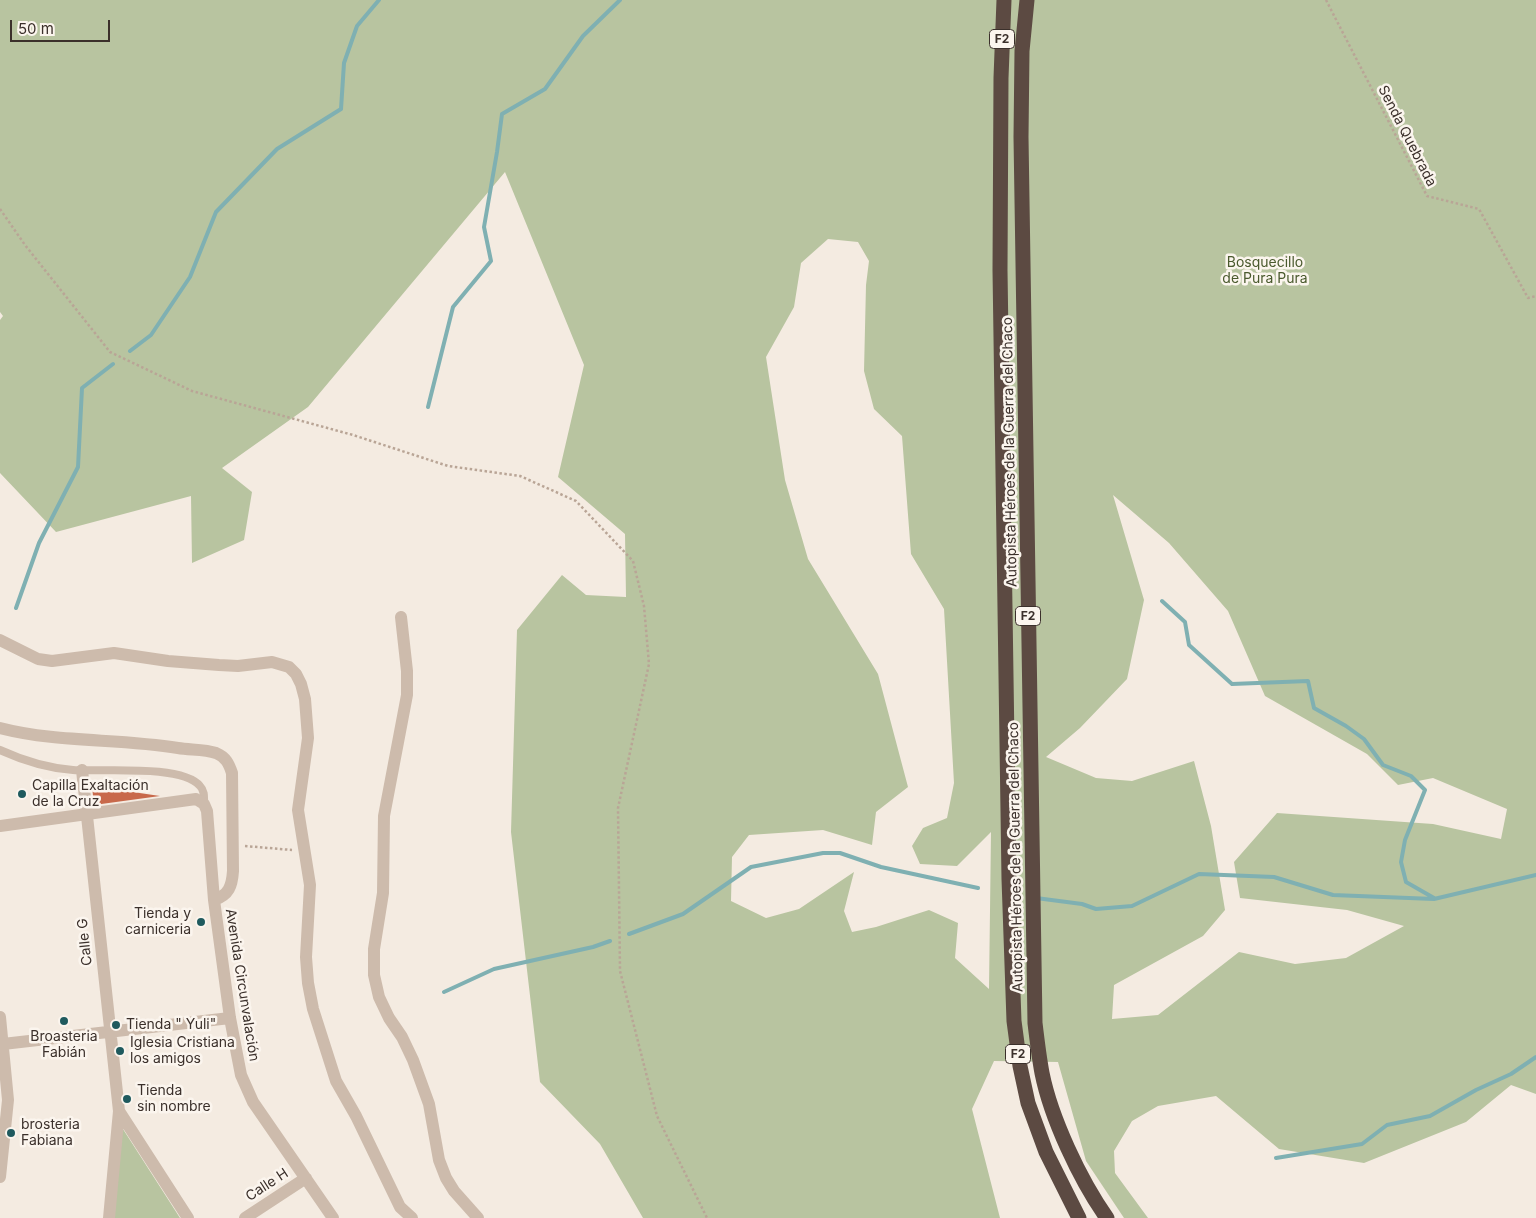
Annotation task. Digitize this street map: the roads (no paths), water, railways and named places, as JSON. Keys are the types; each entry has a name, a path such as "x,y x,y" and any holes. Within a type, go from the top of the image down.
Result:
{"highway":[{"name":"Autopista Héroes de la Guerra del Chaco","path":"1004,0 1001,78 1000,270 1009,879 1014,1021 1020,1066 1028,1102 1046,1152 1079,1218"},
{"name":"Autopista Héroes de la Guerra del Chaco","path":"1027,0 1022,51 1021,137 1035,1023 1042,1074 1053,1110 1084,1180 1107,1218"}],"street":[{"path":"401,617 407,671 407,695 384,816 383,894 374,949 374,975 379,997 389,1018 402,1036 429,1104 439,1160 446,1178 454,1191 478,1218"},
{"path":"0,640 38,659 52,661 114,653 168,662 219,665 238,666 272,662 288,667 296,674 305,699 308,738 298,810 310,885 306,957 313,1009 336,1081 400,1207 412,1218"},
{"name":"Avenida Circunvalación","path":"0,728 19,733 56,738 114,740 215,753 228,762 232,773 234,844 232,886 227,893 214,900 230,1018 241,1075 253,1102 333,1218"},
{"name":"Calle G","path":"82,770 119,1112 109,1218"},
{"path":"0,826 196,799 204,804 207,811 214,900"},
{"path":"0,1017 3,1044 4,1100 0,1177"},
{"path":"3,1044 230,1018"},
{"name":"Calle G","path":"119,1112 188,1218"},
{"name":"Calle H","path":"245,1218 306,1178"},
{"path":"320,1198 322,1218"}],"lane":[{"path":"0,750 25,761 46,766 82,770 127,770 168,773 195,782 201,787 204,794 204,804"}],"waterway":[{"path":"130,351 151,335 190,277 216,212 277,149 341,109 344,63 357,26 379,0"},
{"path":"428,407 453,307 491,261 484,227 502,114 545,89 583,36 620,0"},
{"path":"16,608 39,543 78,467 82,388 113,364"},
{"path":"1162,601 1185,622 1189,645 1232,684 1308,681 1314,708 1346,726 1364,739 1383,765 1411,776 1425,790 1405,840 1401,862 1406,882 1434,898"},
{"path":"629,934 683,914 751,867 823,853 840,853 881,867 978,888"},
{"path":"1036,898 1082,904 1096,909 1132,906 1199,874 1274,877 1333,895 1434,899 1536,875"},
{"path":"444,992 494,969 593,947 610,941"},
{"path":"1276,1158 1362,1144 1387,1125 1430,1116 1476,1090 1511,1074 1536,1057"}],"place":[{"name":"Capilla Exaltación de la Cruz","path":"22,794"},
{"name":"Tienda y carniceria","path":"201,922"},
{"name":"Broasteria Fabián","path":"64,1021"},
{"name":"Tienda \" Yuli\"","path":"116,1025"},
{"name":"Iglesia Cristiana los amigos","path":"120,1051"},
{"name":"Tienda sin nombre","path":"127,1099"},
{"name":"brosteria Fabiana","path":"11,1133"}],"park label":[{"name":"Bosquecillo de Pura Pura","path":"1265,272"}]}
